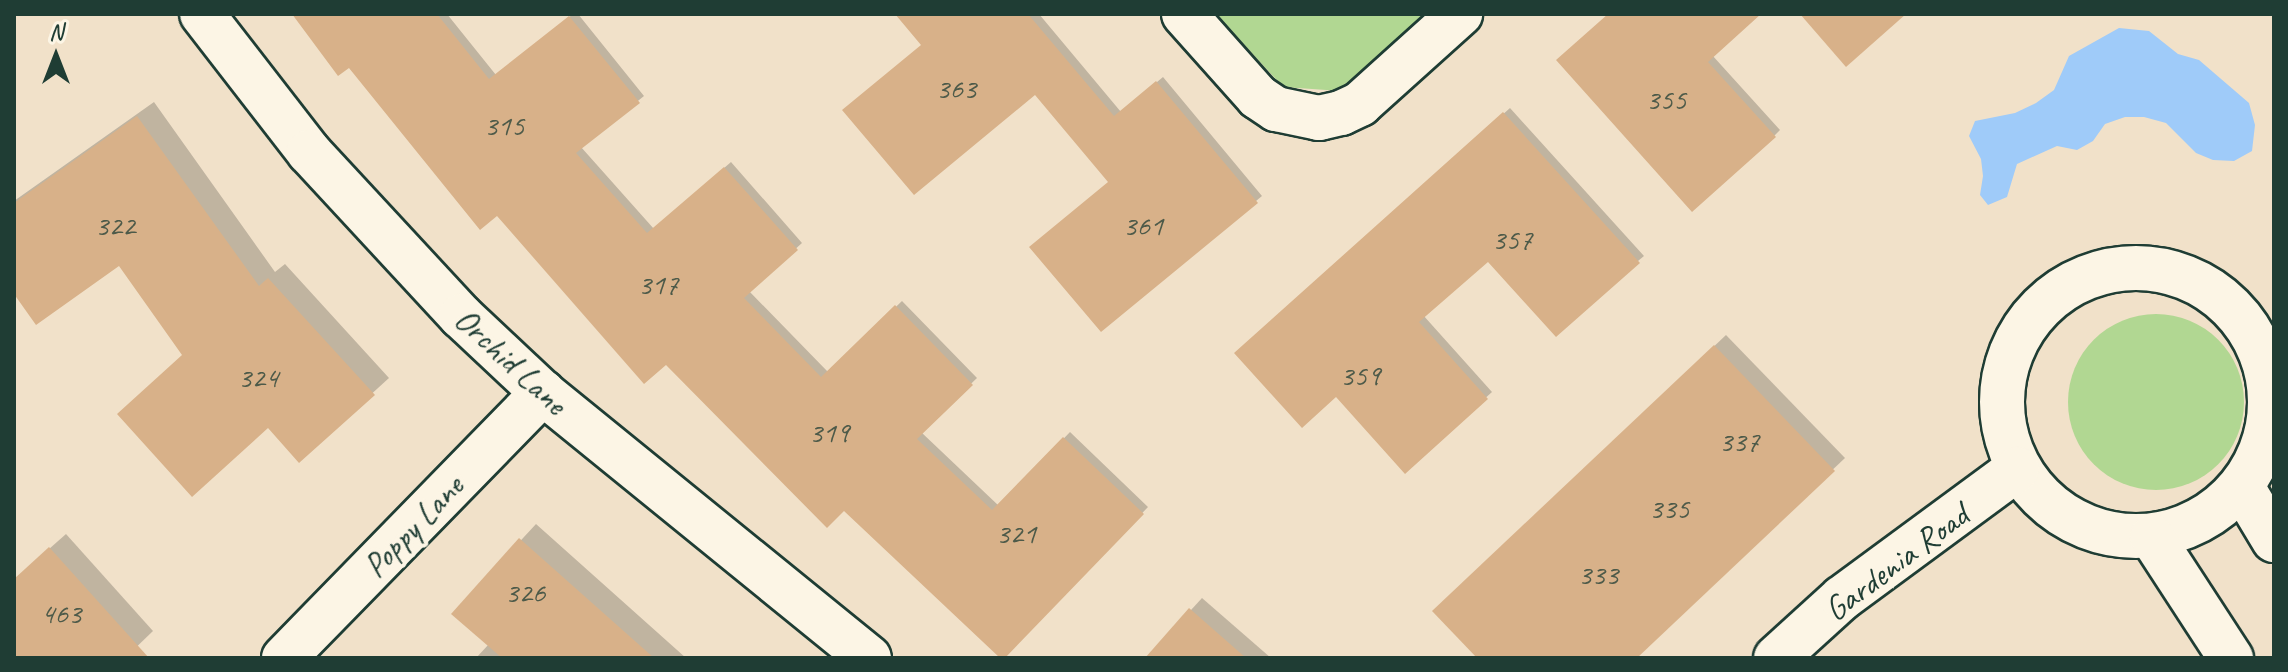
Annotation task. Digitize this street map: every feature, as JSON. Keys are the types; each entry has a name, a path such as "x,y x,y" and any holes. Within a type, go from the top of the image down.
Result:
{"street":[{"name":"Orchid Lane","path":"202,14 309,152 383,236 543,393 869,658"},
{"path":"1184,14 1258,97 1276,109 1319,118 1360,104 1460,14"},
{"path":"2138,268 2184,277 2225,301 2264,331 2270,387 2266,440 2242,487 2202,520 2152,537 2098,533 2051,508 2017,469 2002,424 2003,378 2019,333 2051,298 2092,275 2138,268"},
{"name":"Poppy Lane","path":"284,658 543,393"},
{"name":"Gardenia Road","path":"1776,658 1842,598 2017,469"},
{"path":"2242,487 2274,540"},
{"path":"2152,537 2231,658"}],"green space":[{"path":"1216,14 1427,14 1341,91 1283,87"},
{"path":"2156,314 2190,320 2219,339 2238,368 2244,402 2238,436 2219,465 2190,484 2156,490 2122,484 2093,465 2074,436 2068,402 2074,368 2093,339 2122,320"}],"water":[{"path":"2119,28 2149,31 2178,54 2199,60 2249,103 2255,125 2252,151 2234,161 2213,160 2196,153 2166,123 2144,117 2125,117 2105,124 2093,141 2077,150 2057,146 2017,164 2007,197 1988,205 1980,195 1983,176 1981,159 1969,136 1975,121 2015,113 2036,103 2054,90 2069,56"}],"building":[{"path":"292,14 437,14 489,79 569,16 640,103 576,153 647,233 724,167 798,250 744,298 821,377 895,305 973,385 917,439 992,510 1063,437 1144,514 1005,658 1000,658 844,511 827,528 666,365 644,384 497,216 480,230 349,68 338,76"},
{"path":"895,14 1028,14 1114,116 1156,81 1258,203 1101,332 1029,247 1108,182 1035,95 914,195 842,110 921,45"},
{"path":"1608,14 1761,14 1708,62 1776,137 1692,212 1556,60"},
{"path":"1800,14 1906,14 1846,67"},
{"path":"1503,112 1640,263 1556,337 1488,262 1419,322 1488,399 1405,474 1336,397 1302,428 1234,353"},
{"path":"137,116 259,286 268,278 375,395 299,463 268,428 192,497 117,414 182,355 119,266 36,325 14,294 14,203"},
{"path":"1714,345 1835,471 1637,658 1477,658 1432,611"},
{"path":"519,538 654,658 502,658 451,614"},
{"path":"49,547 149,658 14,658 14,579"},
{"path":"1189,608 1246,658 1145,658"}]}
